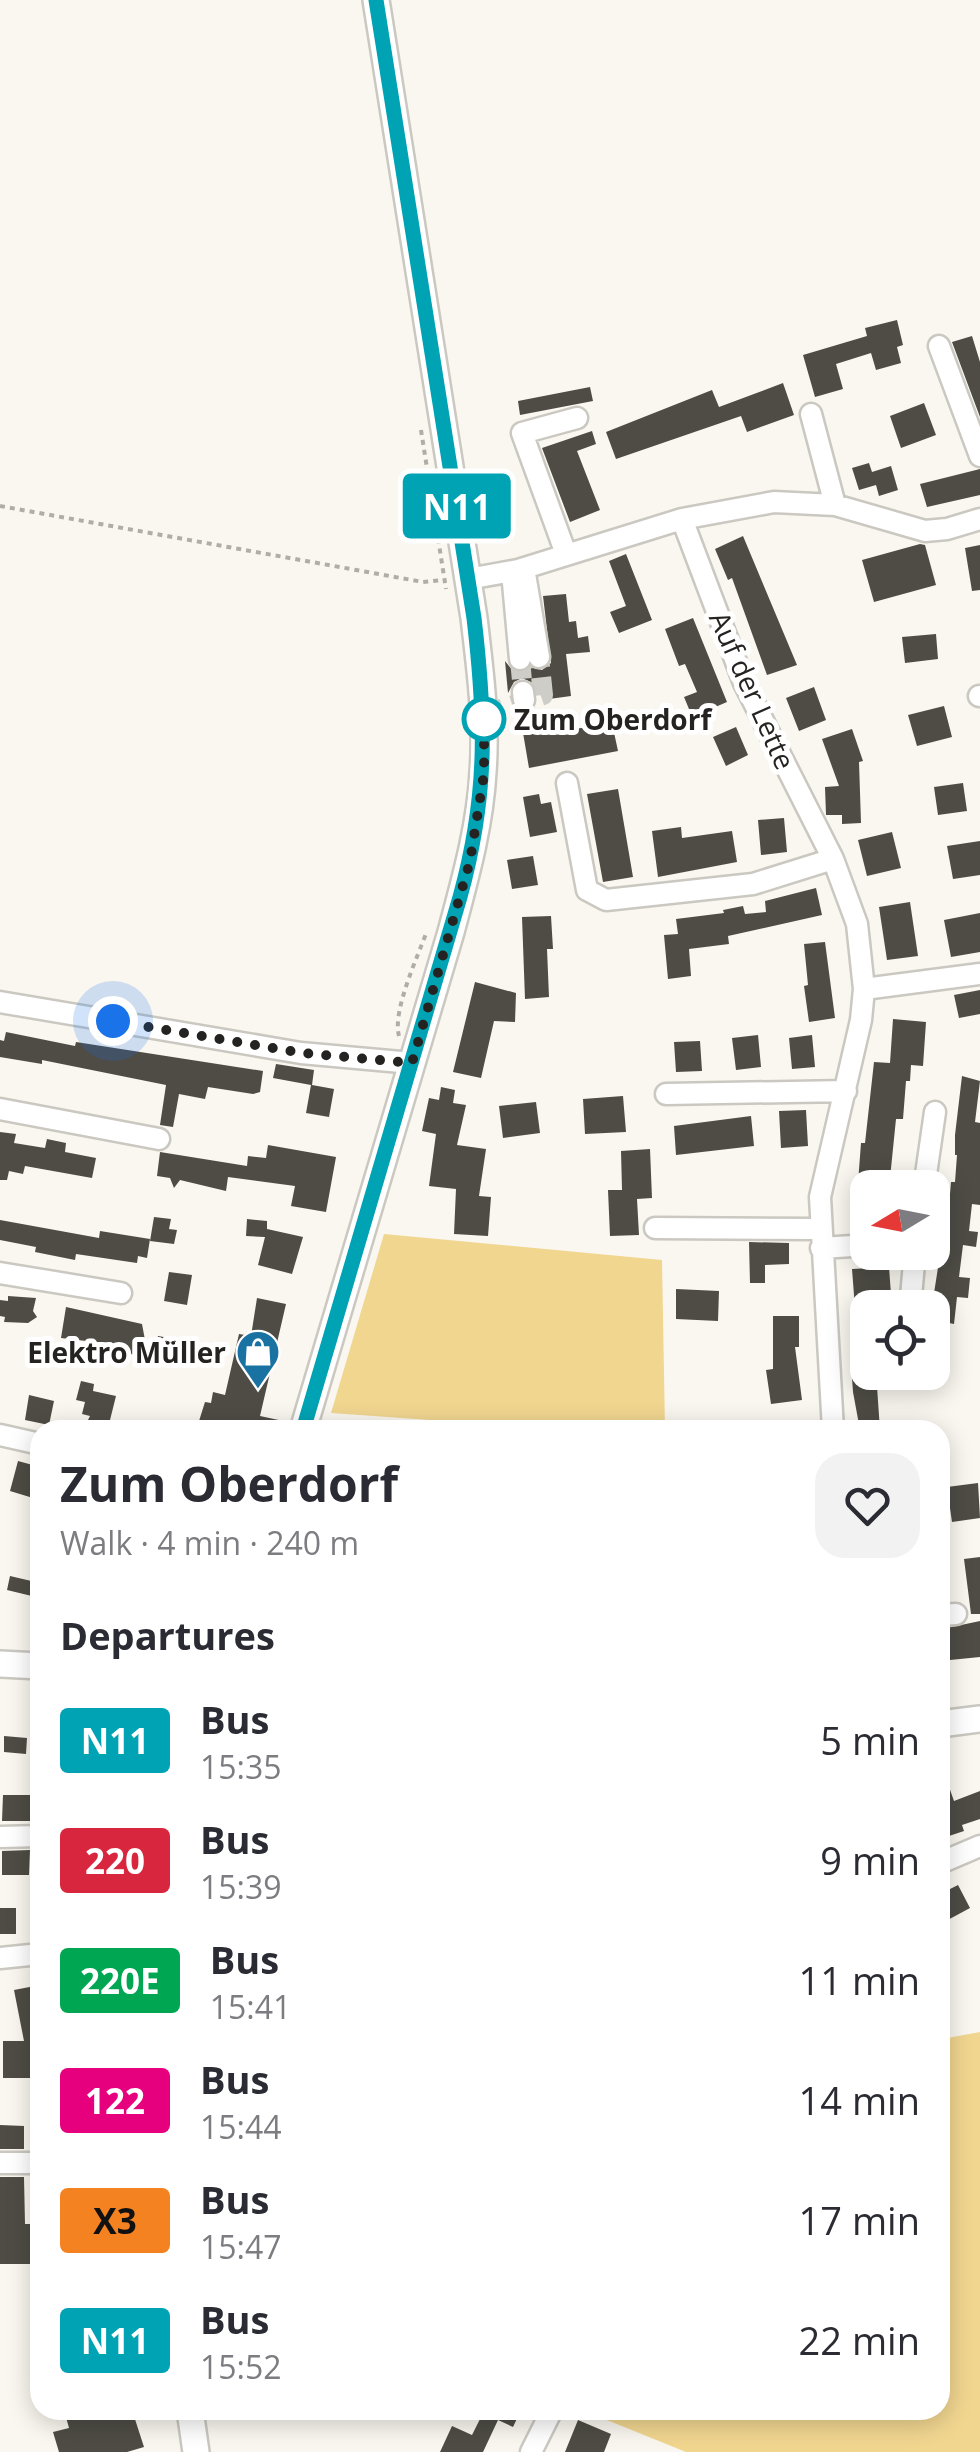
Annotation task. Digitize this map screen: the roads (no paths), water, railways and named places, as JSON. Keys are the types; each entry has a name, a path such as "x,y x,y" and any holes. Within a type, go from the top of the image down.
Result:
{"main road":[{"path":"306,1420 466,879 480,810 484,714 456,580 376,0"},
{"path":"0,1664 30,1666"},
{"path":"950,1723 980,1719"},
{"path":"191,2420 196,2452"}],"street":[{"path":"939,346 980,456"},
{"path":"810,414 835,505"},
{"path":"566,554 522,433 578,418"},
{"path":"456,580 518,569 682,518 774,502 835,505 925,531 980,519"},
{"name":"Auf der Lette","path":"682,518 752,699 833,859 857,924 864,989 862,1020 820,1197 831,1420"},
{"path":"518,569 530,658"},
{"path":"567,783 587,890 606,900 754,884 833,859"},
{"path":"864,989 980,974"},
{"path":"0,1002 302,1053 412,1063"},
{"path":"666,1094 846,1091"},
{"path":"0,1108 159,1139"},
{"path":"927,1170 935,1112"},
{"path":"655,1228 850,1242"},
{"path":"0,1273 121,1293"},
{"path":"0,1435 30,1442"},
{"path":"0,1837 30,1836"},
{"path":"950,1860 980,1846"},
{"path":"0,1958 30,1955"},
{"path":"0,2163 30,2163"},
{"path":"532,2452 547,2420"}],"tunnel":[{"path":"484,715 543,695 539,657"},
{"path":"520,659 523,692"}],"place":[{"name":"Zum Oberdorf","path":"484,719"},
{"name":"Elektro Müller","path":"258,1390"}]}
